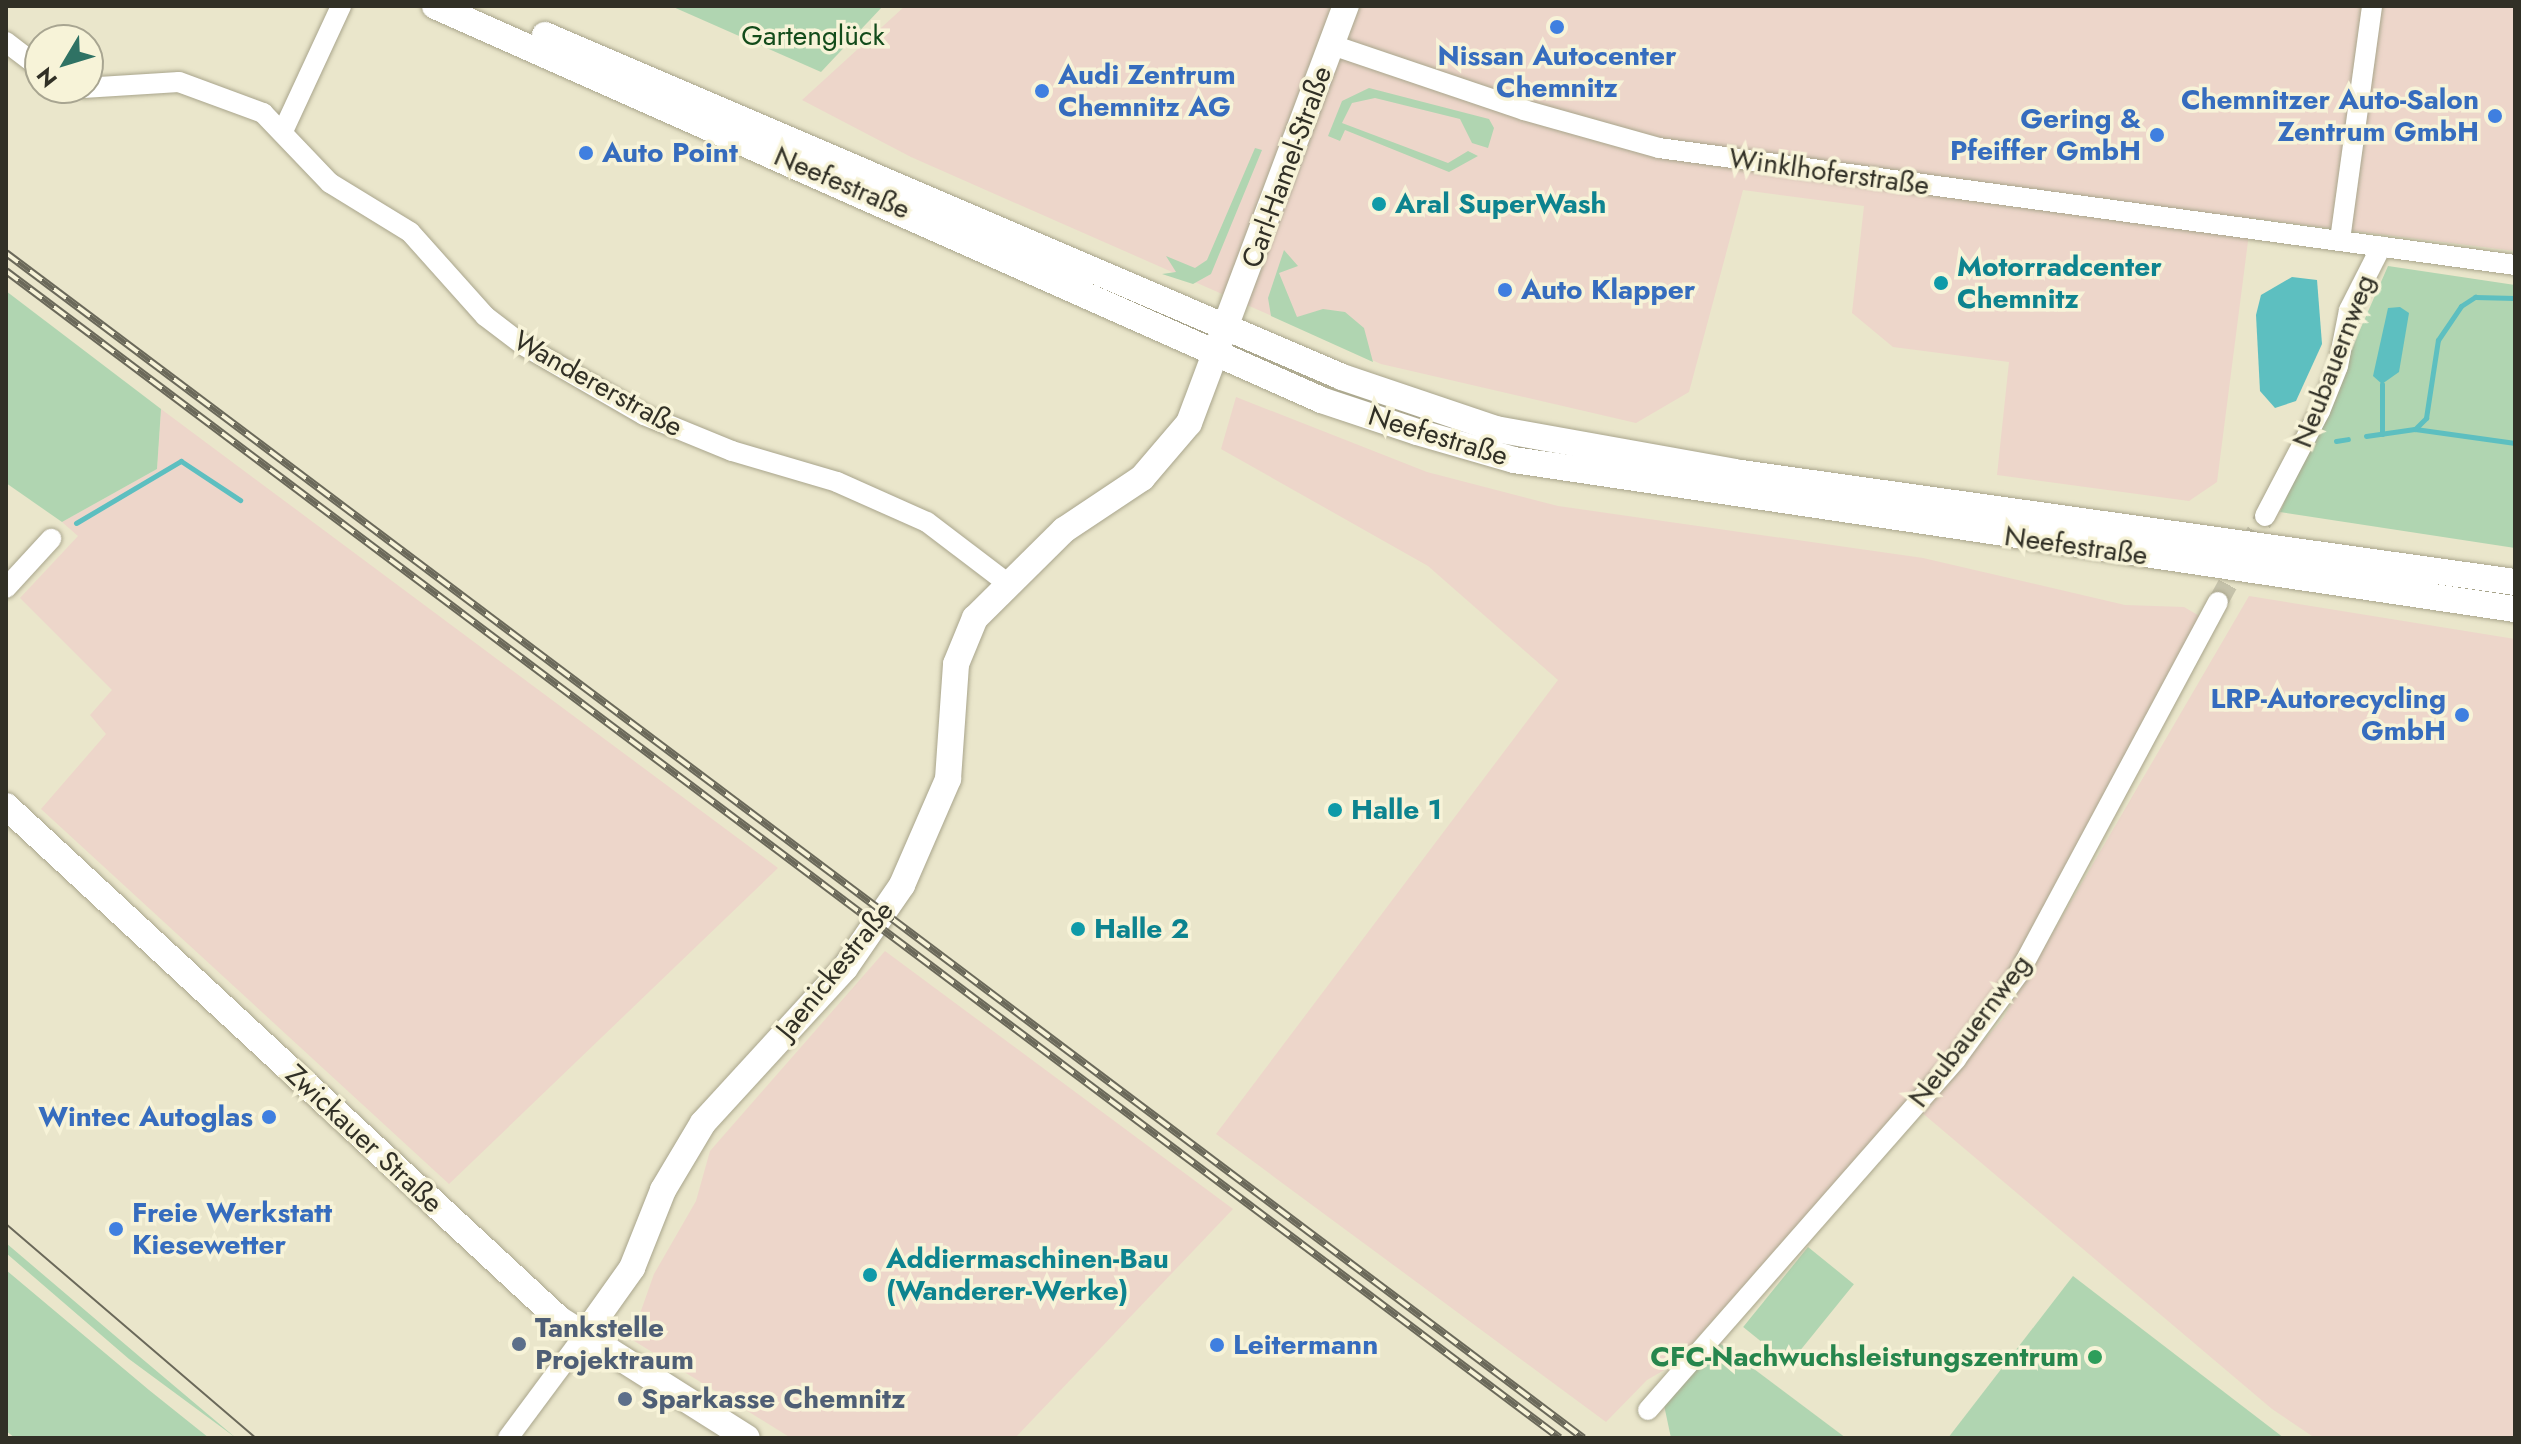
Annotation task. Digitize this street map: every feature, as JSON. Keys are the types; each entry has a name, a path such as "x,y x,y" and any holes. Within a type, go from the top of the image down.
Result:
{"main road":[{"name":"Neefestraße","path":"435,6 1222,340 1397,397 1549,439 1734,472 2515,582"},
{"name":"Neefestraße","path":"480,6 1222,340 1321,400 1514,460 2515,609"},
{"name":"Carl-Hamel-Straße","path":"1222,340 1346,6"},
{"name":"Jaenickestraße","path":"583,1337 632,1268 663,1190 703,1123 845,968 902,885 948,779 960,650 975,618 1064,530 1156,464 1189,423 1222,340"},
{"name":"Zwickauer Straße","path":"6,806 583,1337 747,1438"}],"street":[{"path":"104,87 179,82 246,105 284,129 341,6"},
{"path":"2340,240 2372,6"},
{"path":"6,42 24,56"},
{"name":"Winklhoferstraße","path":"1332,45 1511,106 1659,148 2515,265"},
{"name":"Wandererstraße","path":"284,129 318,173 410,232 485,316 523,345 644,415 732,451 837,482 927,522 1007,583"},
{"name":"Neubauernweg","path":"2265,516 2320,411 2338,366 2349,310 2381,247"},
{"path":"6,588 51,539"},
{"name":"Neubauernweg","path":"1648,1410 1956,1059 2019,973 2218,602"},
{"path":"508,1438 583,1337"}],"shaded area":[{"path":"905,6 2515,6 2515,251 2251,218 2217,482 2189,501 1997,475 2009,362 1893,347 1852,313 1864,206 1743,190 1689,392 1636,423 1381,364 911,157 802,100"},
{"path":"1236,397 1427,472 1558,506 1923,558 2125,605 2184,607 2203,618 2015,963 1943,1064 1673,1365 1647,1380 1606,1422 1216,1134 1558,680 1428,566 1221,449"},
{"path":"161,409 778,868 449,1184 41,809 106,734 90,715 112,690 20,598 78,536 62,522 157,469"},
{"path":"2249,596 2515,639 2515,1438 2315,1438 2272,1409 1920,1111 2002,1020"},
{"path":"885,951 1233,1209 1015,1438 791,1438 631,1339 654,1274 696,1201 710,1151"}],"green space":[{"name":"Gartenglück","path":"671,6 883,6 821,72"},
{"path":"1369,88 1489,119 1494,128 1488,148 1472,143 1460,119 1375,98 1352,103 1342,123 1448,163 1468,151 1478,156 1449,172 1345,130 1340,141 1328,136 1342,101"},
{"path":"1255,148 1262,150 1211,274 1193,284 1162,274 1176,272 1166,256 1195,268 1207,260"},
{"path":"1284,250 1298,266 1279,273 1297,317 1323,309 1345,312 1364,328 1373,362 1271,316 1268,298"},
{"path":"2388,266 2515,285 2515,548 2280,512"},
{"path":"6,291 161,409 157,469 62,522 6,483"},
{"path":"6,1243 236,1438 129,1359 6,1253"},
{"path":"1808,1247 1854,1284 1789,1364 1743,1327"},
{"path":"6,1270 209,1438 15,1438 6,1431"},
{"name":"CFC-Nachwuchsleistungszentrum","path":"2073,1276 2284,1438 1948,1438"},
{"path":"1718,1342 1846,1438 1671,1438 1664,1405"}],"water":[{"path":"2292,277 2317,280 2322,344 2296,401 2275,408 2260,391 2256,315 2261,295"},
{"path":"2400,307 2409,313 2399,372 2382,384 2373,376 2388,308"}],"waterway":[{"path":"2366,436 2415,429 2426,418 2438,340 2461,306 2475,297 2515,298"},
{"path":"2382,384 2382,434"},
{"path":"2415,429 2515,443"},
{"path":"2336,441 2348,439"},
{"path":"76,523 181,461 240,500"}],"tunnel":[{"path":"2218,602 2265,516"}],"tram line":[{"path":"6,1224 256,1438"}],"railway":[{"path":"6,253 1583,1438"},
{"path":"6,271 1560,1438"}],"place":[{"name":"Nissan Autocenter Chemnitz","path":"1557,27"},
{"name":"Audi Zentrum Chemnitz AG","path":"1042,91"},
{"name":"Chemnitzer Auto-Salon Zentrum GmbH","path":"2495,116"},
{"name":"Gering & Pfeiffer GmbH","path":"2157,135"},
{"name":"Auto Point","path":"586,153"},
{"name":"Aral SuperWash","path":"1379,204"},
{"name":"Motorradcenter Chemnitz","path":"1941,283"},
{"name":"Auto Klapper","path":"1505,290"},
{"name":"LRP-Autorecycling GmbH","path":"2462,715"},
{"name":"Halle 1","path":"1335,810"},
{"name":"Halle 2","path":"1078,929"},
{"name":"Wintec Autoglas","path":"269,1117"},
{"name":"Freie Werkstatt Kiesewetter","path":"116,1229"},
{"name":"Addiermaschinen-Bau (Wanderer-Werke)","path":"870,1275"},
{"name":"Tankstelle Projektraum","path":"519,1344"},
{"name":"Leitermann","path":"1217,1345"},
{"name":"CFC-Nachwuchsleistungszentrum","path":"2095,1357"},
{"name":"Sparkasse Chemnitz","path":"625,1399"}]}
